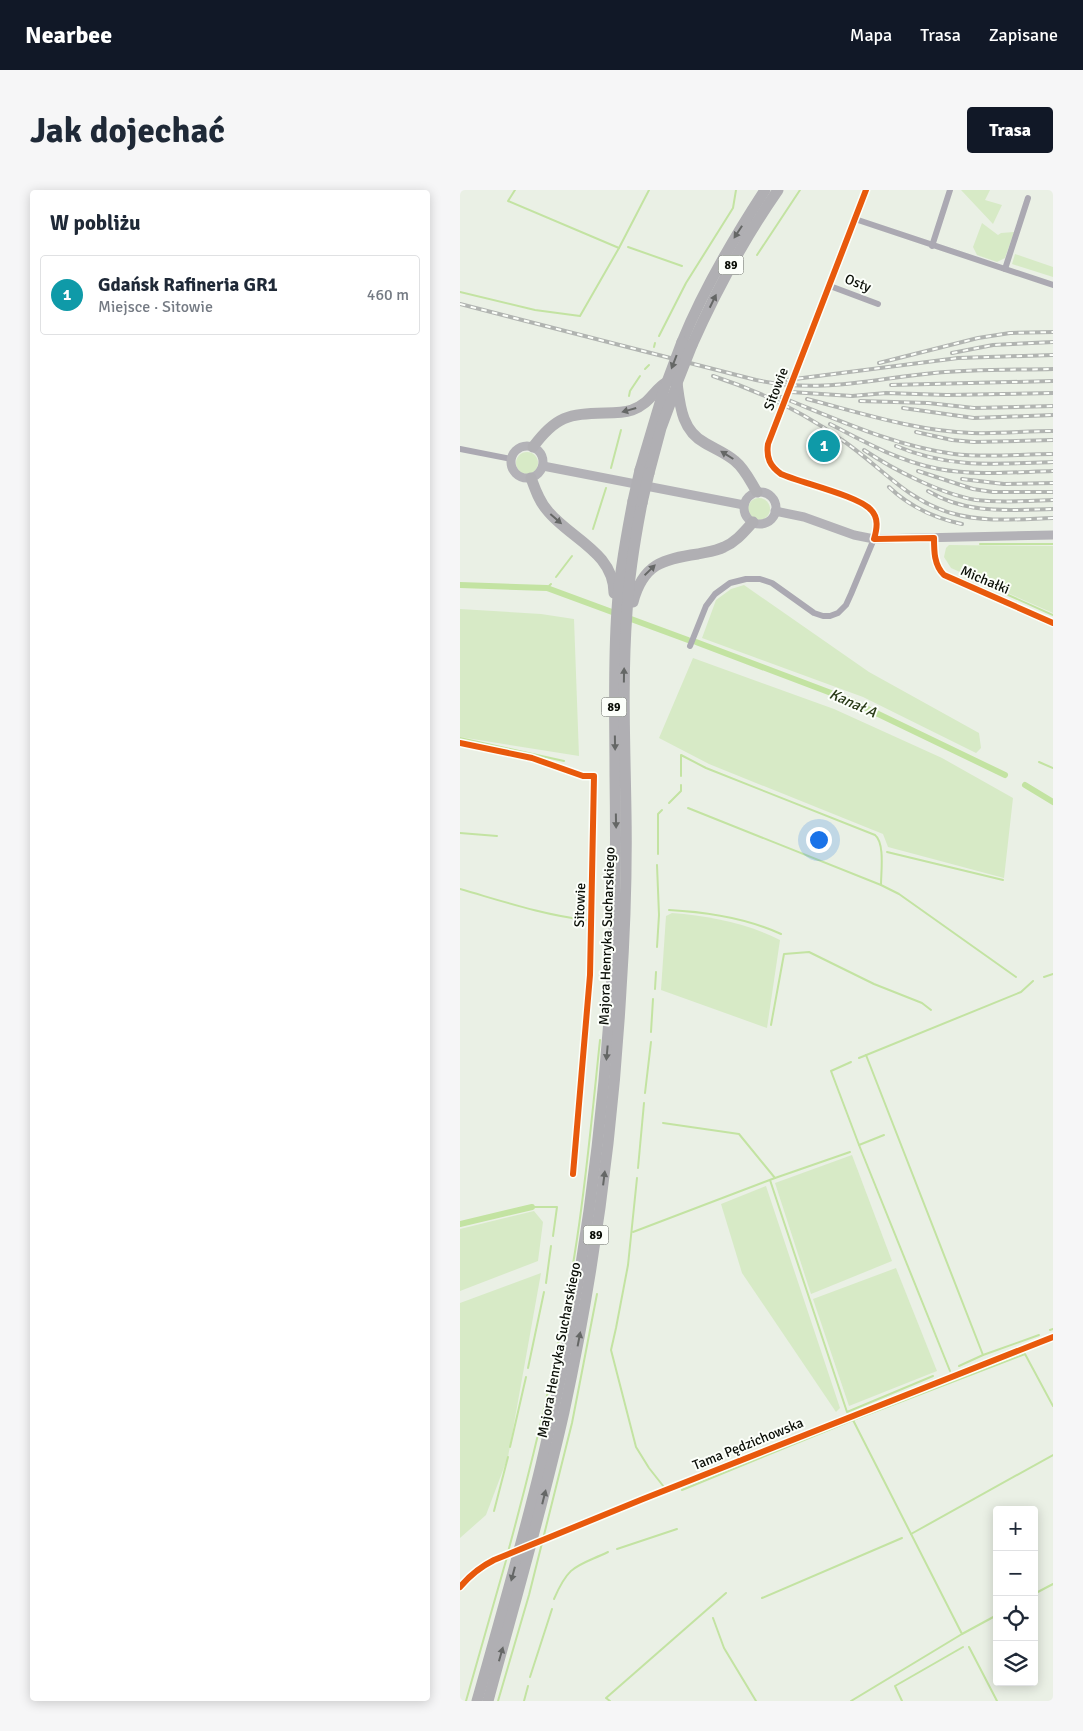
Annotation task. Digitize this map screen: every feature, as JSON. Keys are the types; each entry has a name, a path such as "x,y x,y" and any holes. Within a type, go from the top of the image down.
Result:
{"highway":[{"name":"Majora Henryka Sucharskiego","path":"477,1701 518,1553 553,1414 575,1300 599,1136 608,1036 614,919 622,609 637,502 672,382 706,288 726,251 765,190"},
{"name":"Majora Henryka Sucharskiego","path":"687,343 738,253 778,190"},
{"path":"533,447 548,429 560,420 580,414 618,413 634,410 650,400 662,385 672,382 682,413 691,431 701,441 736,461 744,470 757,492"},
{"path":"531,478 546,509 597,554 608,567 612,578 614,602 622,609 632,606 639,582 656,564 675,557 723,548 736,540 753,522"},
{"name":"Majora Henryka Sucharskiego","path":"488,1701 552,1466 578,1341 599,1215 613,1098 624,950 626,816 624,698 620,644"}],"street":[{"name":"Sitowie","path":"690,646 706,606 715,594 730,583 746,579 760,579 772,583 814,613 822,616 838,613 846,605 874,539 877,522 872,510 852,499 781,474 769,462 767,452 768,444 866,190"},
{"path":"932,246 950,190"},
{"path":"1005,269 1028,198"},
{"path":"855,219 1053,285"},
{"name":"Osty","path":"830,286 878,304"},
{"path":"525,446 533,447 542,454 543,466 540,472 531,478 523,478 514,472 511,466 511,459 518,449 525,446"},
{"path":"460,449 511,459"},
{"path":"543,466 744,505"},
{"path":"757,492 771,497 776,511 769,521 761,524 753,522 745,513 744,505 747,498 757,492"},
{"path":"776,511 804,517 854,535 874,539 1053,535"},
{"name":"Michałki","path":"934,538 934,557 940,571 944,575 1053,623"},
{"name":"Sitowie","path":"460,743 532,758 583,776 594,776 590,975 573,1174"},
{"name":"Tama Pędzichowska","path":"460,1587 472,1573 494,1560 679,1484 1053,1337"}],"green space":[{"path":"961,190 990,190 985,200 1002,205 993,224"},
{"path":"982,223 998,235 1014,232 1005,258 997,262 977,255 973,247"},
{"path":"1015,254 1053,267 1053,277 1012,264"},
{"path":"527,452 535,455 538,463 535,471 527,474 519,471 516,463 519,455"},
{"path":"759,498 767,501 770,509 767,517 759,520 751,517 748,509 751,501"},
{"path":"949,545 1053,546 1053,613 951,568 944,557 946,548"},
{"path":"744,585 869,672 979,733 981,748 976,753 863,697 702,638 716,600 731,589"},
{"path":"460,609 541,614 574,619 579,756 460,737"},
{"path":"693,658 834,709 942,758 1013,798 1004,878 888,847 883,834 709,764 659,738"},
{"path":"672,913 728,921 780,940 767,1028 661,990 666,916"},
{"path":"852,1155 892,1261 811,1294 775,1183"},
{"path":"766,1186 840,1408 836,1412 742,1273 721,1204"},
{"path":"534,1211 543,1222 538,1261 460,1291 460,1229"},
{"path":"896,1268 937,1371 849,1406 813,1299"},
{"path":"541,1273 508,1457 486,1515 460,1538 460,1303"}],"waterway":[{"path":"515,190 508,201 619,248 649,190"},
{"path":"659,336 686,283 733,208 736,190"},
{"path":"757,255 800,190"},
{"path":"628,247 682,266"},
{"path":"460,292 535,310 580,316 619,248"},
{"path":"654,347 655,343"},
{"path":"645,369 649,365"},
{"path":"629,396 630,391 640,376"},
{"path":"611,468 621,430"},
{"path":"593,529 606,488"},
{"path":"980,544 1053,544"},
{"path":"556,577 572,556"},
{"name":"Kanał A","path":"547,588 551,584"},
{"name":"Kanał A","path":"460,585 547,588 688,640"},
{"path":"988,586 1053,615"},
{"name":"Kanał A","path":"696,642 847,699 1005,775"},
{"path":"460,738 564,761"},
{"path":"681,776 681,755 706,768 875,835 880,844 881,851 881,885"},
{"path":"1039,762 1053,768"},
{"path":"669,803 681,791 681,785"},
{"name":"Kanał A","path":"1025,785 1053,802"},
{"path":"688,808 881,885 899,894 1016,977"},
{"path":"658,854 658,814 662,810"},
{"path":"460,833 497,836"},
{"path":"887,852 1003,880"},
{"path":"657,865 659,915 657,947"},
{"path":"460,889 538,911 586,920"},
{"path":"669,910 698,912 726,917 768,928 781,934"},
{"path":"771,1025 784,954 809,952 874,984 922,1003 931,1010"},
{"path":"655,989 656,972"},
{"path":"1044,977 1053,974"},
{"path":"859,1058 1021,992 1033,981"},
{"path":"651,1032 653,999"},
{"path":"508,1552 547,1397 571,1279 584,1189 600,1040"},
{"path":"645,1093 651,1042"},
{"path":"866,1055 983,1355 1039,1335"},
{"path":"851,1062 831,1071 859,1145 884,1135"},
{"path":"638,1168 644,1103"},
{"path":"633,1232 775,1178 739,1134 663,1123"},
{"path":"859,1145 950,1371"},
{"path":"775,1178 850,1152"},
{"path":"637,1178 628,1265 611,1350 636,1447 664,1487"},
{"path":"770,1180 847,1412 933,1376"},
{"path":"532,1207 557,1207 553,1236"},
{"path":"460,1224 532,1207"},
{"path":"546,1283 551,1246"},
{"path":"528,1368 544,1292"},
{"path":"543,1539 572,1423 597,1294"},
{"path":"853,1420 1025,1354 1053,1406"},
{"path":"959,1366 983,1355"},
{"path":"510,1447 526,1377"},
{"path":"682,1490 853,1420 962,1634 851,1701"},
{"path":"911,1534 1053,1455"},
{"path":"494,1511 508,1457"},
{"path":"617,1549 677,1529"},
{"path":"762,1598 902,1538"},
{"path":"498,1701 542,1543"},
{"path":"554,1599 569,1573 581,1564 608,1552"},
{"path":"466,1701 507,1557"},
{"path":"1038,1592 1053,1584"},
{"path":"610,1701 606,1698 726,1593"},
{"path":"530,1677 552,1609"},
{"path":"962,1634 993,1617"},
{"path":"713,1618 724,1648 756,1701"},
{"path":"902,1701 895,1686 963,1647"},
{"path":"969,1647 997,1701"},
{"path":"524,1701 528,1686"}],"railway":[{"path":"460,304 756,380 780,384 824,386 949,372 1053,369"},
{"path":"879,363 978,338 1010,333 1053,332"},
{"path":"952,353 993,345 1053,342"},
{"path":"787,380 958,358 1053,355"},
{"path":"713,376 764,395 812,420 855,450 906,491 935,507 951,513 976,518 1002,520 1053,518"},
{"path":"891,385 1053,381"},
{"path":"791,392 852,396 886,393 947,395 1053,393"},
{"path":"781,397 866,431 909,445 932,450 979,456 1053,454"},
{"path":"807,399 889,421 951,432 1053,431"},
{"path":"860,401 928,403 974,408 1053,406"},
{"path":"903,408 974,418 1053,415"},
{"path":"830,424 869,444 911,462 939,469 981,473 1053,471"},
{"path":"916,432 952,440 974,442 1053,440"},
{"path":"896,446 916,453 955,462 992,464 1053,462"},
{"path":"864,450 918,480 962,497 976,500 1014,502 1053,500"},
{"path":"918,471 973,489 993,492 1053,492"},
{"path":"962,479 1004,484 1053,483"},
{"path":"889,487 923,511 962,524"},
{"path":"928,491 943,499 973,508 1004,510 1053,509"}],"cycle path":[{"path":"866,190 768,444 770,461 781,474 843,495 865,505 874,513 876,520 874,539 934,538 936,562 944,575 1053,623"},
{"path":"460,743 532,758 583,776 594,776 590,975 573,1174"},
{"path":"460,1587 476,1571 494,1560 1053,1337"}],"place":[{"name":"Gdańsk Rafineria GR1","path":"824,446"}]}
